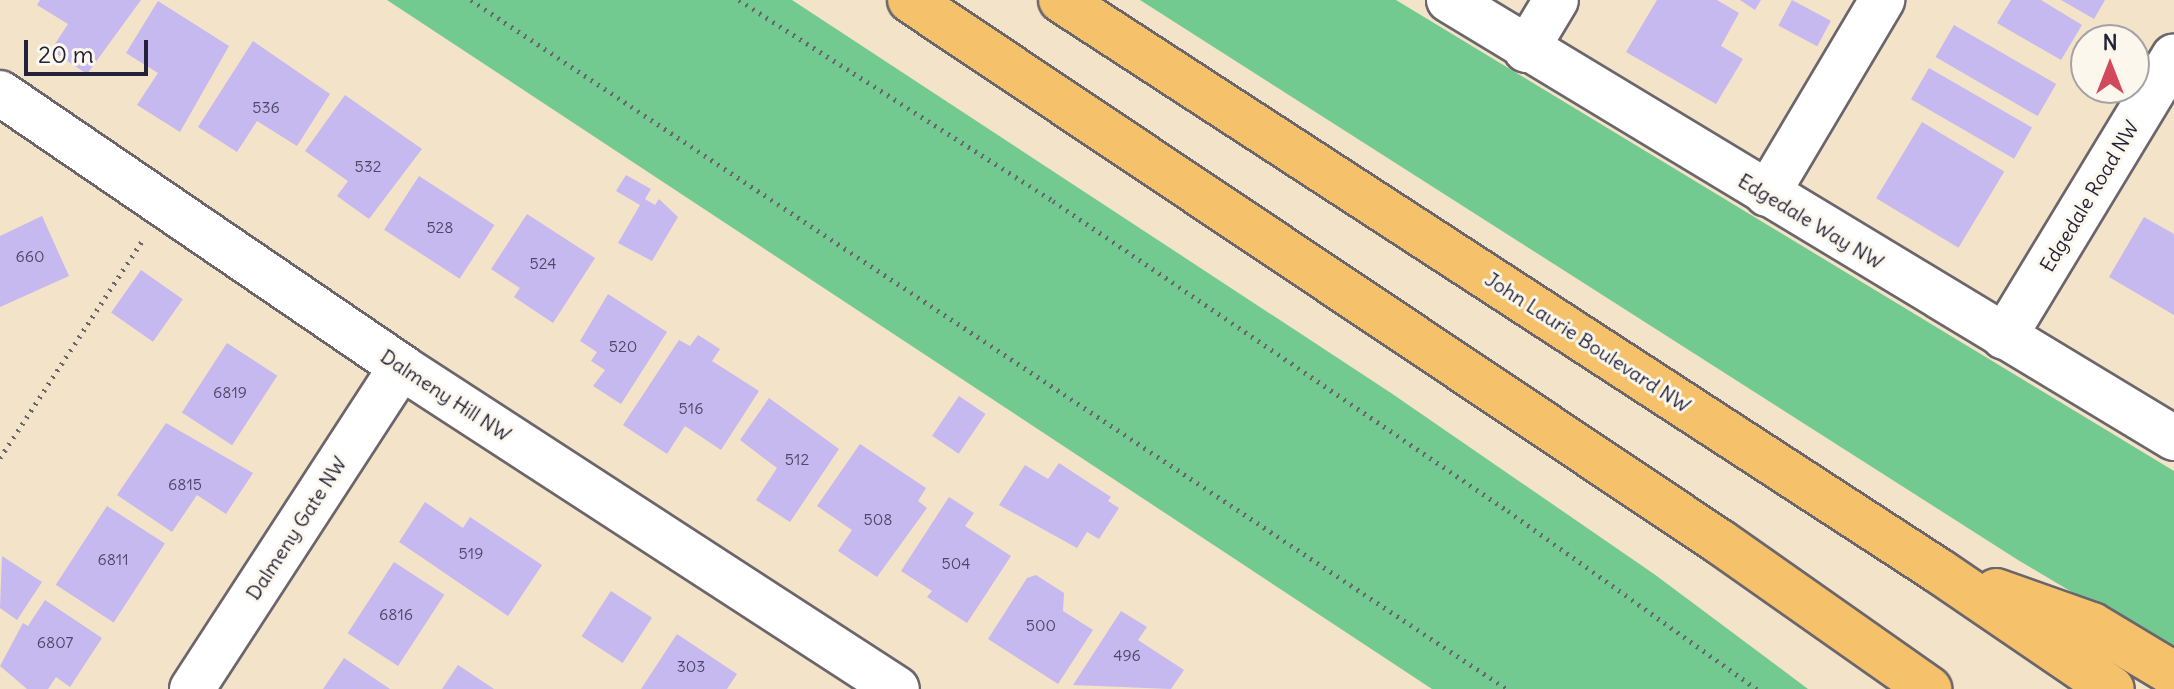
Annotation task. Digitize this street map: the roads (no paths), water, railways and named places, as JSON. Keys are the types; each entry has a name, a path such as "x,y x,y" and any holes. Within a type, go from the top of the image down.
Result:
{"main road":[{"path":"910,0 1707,533 1929,689"},
{"name":"John Laurie Boulevard NW","path":"1061,0 1939,571 2112,689"},
{"path":"1939,571 2092,625 2174,674"}],"street":[{"name":"Edgedale Way NW","path":"1449,0 1526,50 2174,438"},
{"path":"1526,50 1556,0"},
{"path":"1767,194 1882,0"},
{"name":"Edgedale Road NW","path":"2004,337 2162,104 2174,56"},
{"name":"Dalmeny Hill NW","path":"0,93 401,367 897,689"},
{"name":"Dalmeny Gate NW","path":"192,689 401,367"}]}
